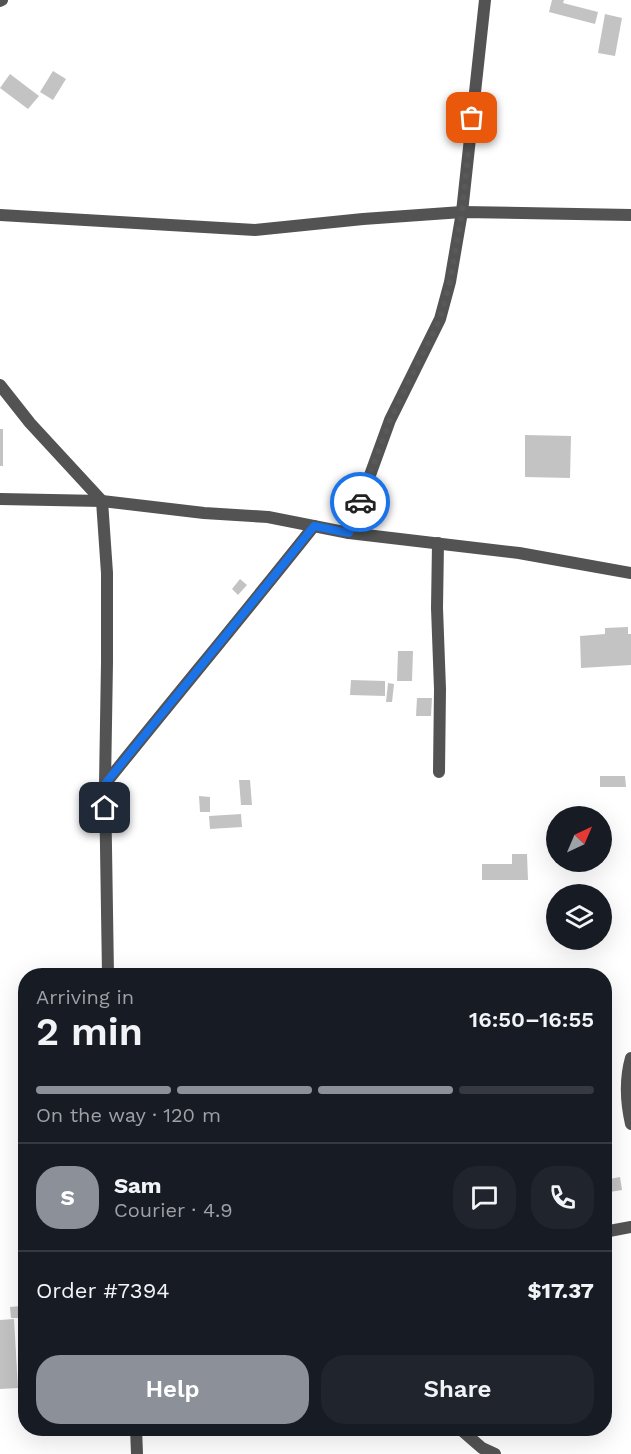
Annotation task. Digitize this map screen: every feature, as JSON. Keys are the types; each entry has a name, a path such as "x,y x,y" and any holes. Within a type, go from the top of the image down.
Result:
{"street":[{"path":"349,533 390,420 440,319 450,282 462,212 485,0"},
{"path":"0,215 255,230 462,212 631,215"},
{"path":"0,385 30,423 102,501 107,573 105,784 108,968"},
{"path":"0,499 102,501 204,513 268,517 349,533 519,553 631,573"},
{"path":"105,784 314,526"},
{"path":"438,543 439,772"},
{"path":"631,1058 627,1071 627,1106 631,1124"},
{"path":"612,1231 631,1227"},
{"path":"136,1436 137,1454"},
{"path":"468,1436 482,1448 495,1454"}],"building":[{"path":"552,0 564,0 563,3 598,12 595,24 549,12"},
{"path":"605,14 622,18 615,56 598,53"},
{"path":"53,71 66,79 53,100 40,92"},
{"path":"10,74 39,96 28,109 0,88"},
{"path":"0,429 3,429 3,466 0,466"},
{"path":"525,435 571,436 570,478 525,477"},
{"path":"240,579 247,585 238,595 232,589"},
{"path":"628,627 628,634 631,634 631,665 581,668 580,636 605,634 605,628"},
{"path":"398,651 413,651 412,681 397,681"},
{"path":"351,680 385,681 385,696 350,695"},
{"path":"388,683 394,684 392,702 386,702"},
{"path":"417,698 432,698 431,716 416,716"},
{"path":"600,776 625,776 626,787 600,787"},
{"path":"239,780 250,780 252,805 241,805"},
{"path":"199,796 210,797 210,812 200,812"},
{"path":"241,814 242,827 210,829 209,816"},
{"path":"512,854 527,854 528,880 482,880 482,864 512,864"},
{"path":"620,1177 622,1190 612,1192 612,1178"},
{"path":"18,1306 18,1318 11,1318 10,1307"},
{"path":"14,1319 18,1388 0,1389 0,1320"}],"way so far":[{"path":"360,502 390,420 440,319 450,282 462,212 472,118"}],"route":[{"path":"105,808 105,784 314,526 349,533 360,502"}]}
